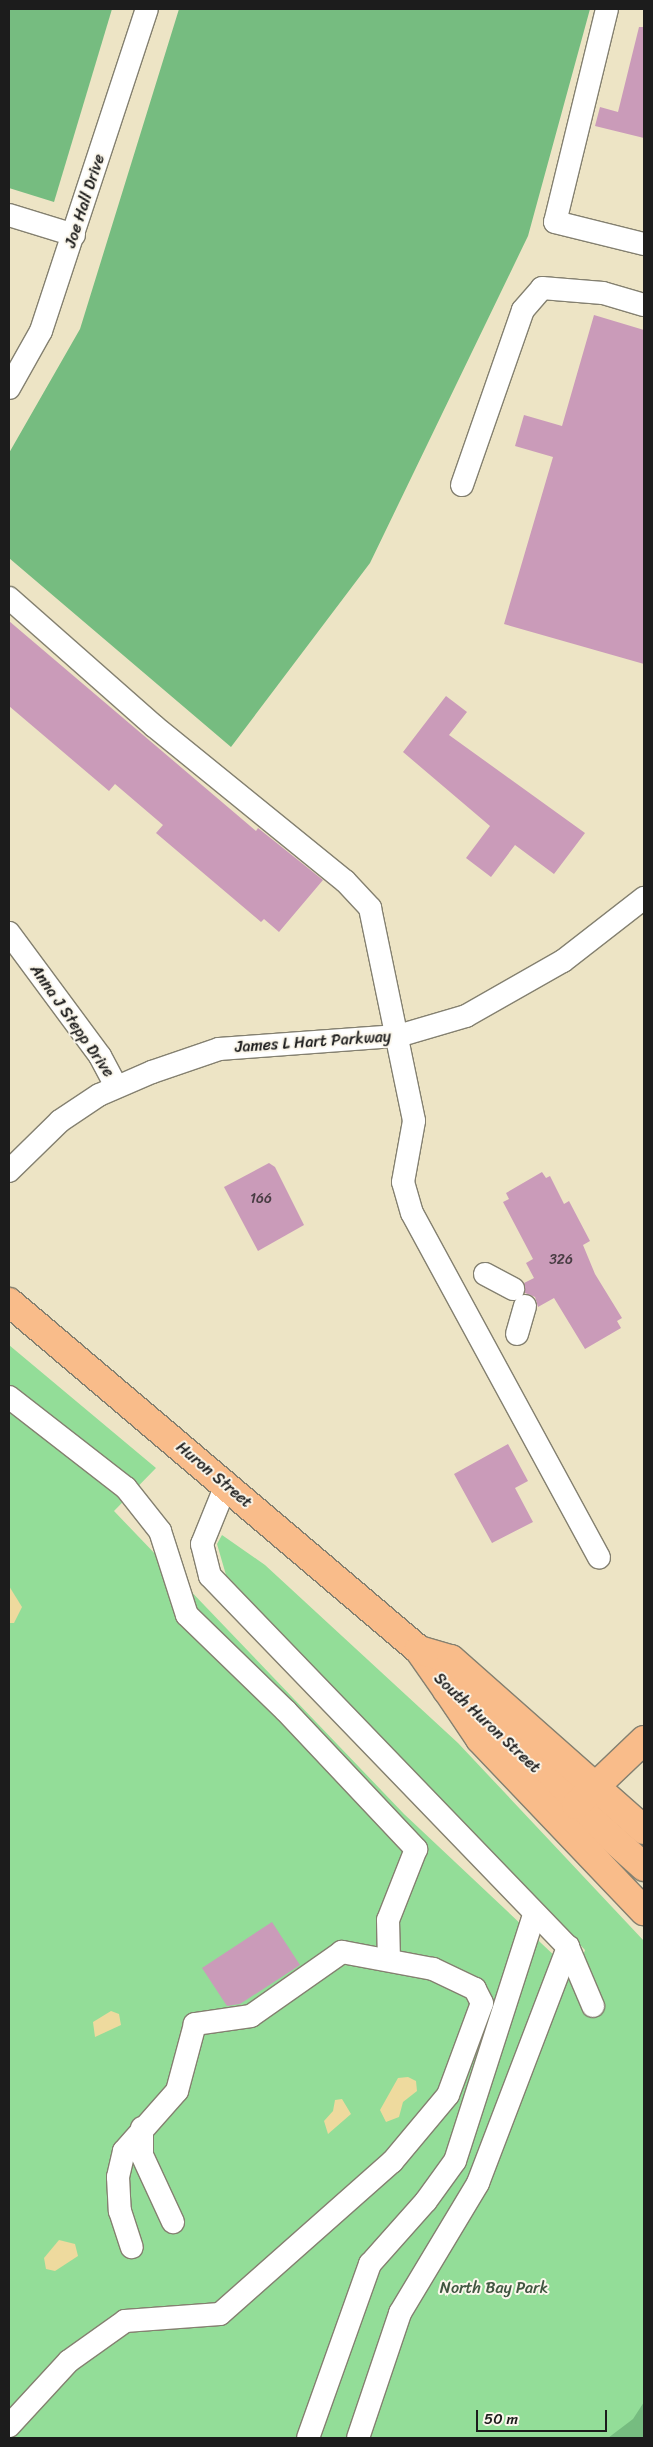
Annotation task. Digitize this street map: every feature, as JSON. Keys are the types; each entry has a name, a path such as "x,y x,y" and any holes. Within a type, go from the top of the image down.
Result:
{"main road":[{"name":"Huron Street","path":"9,1302 418,1650"},
{"name":"South Huron Street","path":"418,1650 447,1690 644,1867"},
{"name":"South Huron Street","path":"418,1650 452,1659 644,1830"},
{"path":"447,1690 480,1739 644,1911"},
{"path":"576,1805 594,1784 644,1740"}],"street":[{"name":"Joe Hall Drive","path":"9,388 40,331 74,235 147,9"},
{"path":"607,9 555,222 644,244"},
{"path":"9,216 74,235"},
{"path":"462,485 522,310 542,288 603,293 644,305"},
{"path":"9,598 154,726 345,881 370,908 398,1036 414,1121 403,1182 412,1212 599,1558"},
{"name":"James L Hart Parkway","path":"9,1171 43,1134 116,1086 219,1049 398,1036 466,1016 519,989 644,898"},
{"name":"Anna J Stepp Drive","path":"9,933 95,1049 116,1086"},
{"path":"485,1274 519,1297 517,1334"},
{"path":"9,1396 126,1488 160,1531 187,1615 286,1711 416,1849 388,1920 389,1960"},
{"path":"226,1486 202,1544 210,1576 534,1915 568,1947 593,2006"},
{"path":"308,2438 370,2264 426,2201 455,2161 534,1915"},
{"path":"358,2438 400,2312 478,2183 568,1947"},
{"path":"9,2426 69,2361 125,2321 220,2314 392,2162 448,2095 482,2003 475,1989 433,1969 342,1952 251,2016 195,2024 177,2091 142,2128 124,2151 118,2177 120,2210 132,2246"},
{"path":"506,2002 542,2014"},
{"path":"142,2128 142,2155 174,2222"}],"green space":[{"path":"9,9 112,9 54,202 9,188"},
{"path":"179,9 590,9 528,236 370,563 231,747 9,558 9,453 80,329"},
{"name":"North Bay Park","path":"9,1345 156,1468 114,1511 404,1814 558,1959 577,1974 585,1950 226,1575 217,1544 222,1535 265,1565 458,1743 644,1941 644,2438 9,2438"},
{"path":"644,2402 644,2438 608,2438 633,2419"}],"sand":[{"path":"9,1586 22,1607 14,1623 9,1623"},
{"path":"111,2011 119,2014 121,2025 95,2037 93,2022"},
{"path":"408,2077 416,2081 417,2091 403,2102 399,2117 386,2122 380,2110 398,2078"},
{"path":"342,2099 351,2114 328,2134 324,2121 333,2111 335,2100"},
{"path":"59,2240 75,2244 78,2256 55,2271 46,2269 44,2258"}],"building":[{"path":"639,27 644,27 644,138 595,126 600,107 618,112"},
{"path":"594,315 644,330 644,664 504,624 553,457 515,446 524,415 562,426"},
{"path":"9,621 256,831 258,828 323,880 279,932 264,919 261,922 156,833 163,825 115,784 109,791 9,706"},
{"path":"446,696 467,712 449,735 585,833 554,874 515,845 491,877 466,858 490,826 403,752"},
{"path":"269,1163 275,1167 304,1225 258,1251 224,1187"},
{"path":"542,1172 546,1178 550,1176 564,1204 569,1201 590,1241 583,1245 595,1274 622,1318 617,1321 621,1328 585,1349 554,1298 538,1307 535,1297 525,1293 524,1283 534,1278 526,1263 533,1259 503,1202 509,1199 506,1193"},
{"path":"508,1444 528,1481 515,1488 533,1522 492,1543 454,1474"},
{"path":"272,1922 300,1965 240,2004 227,2006 202,1968"}]}
